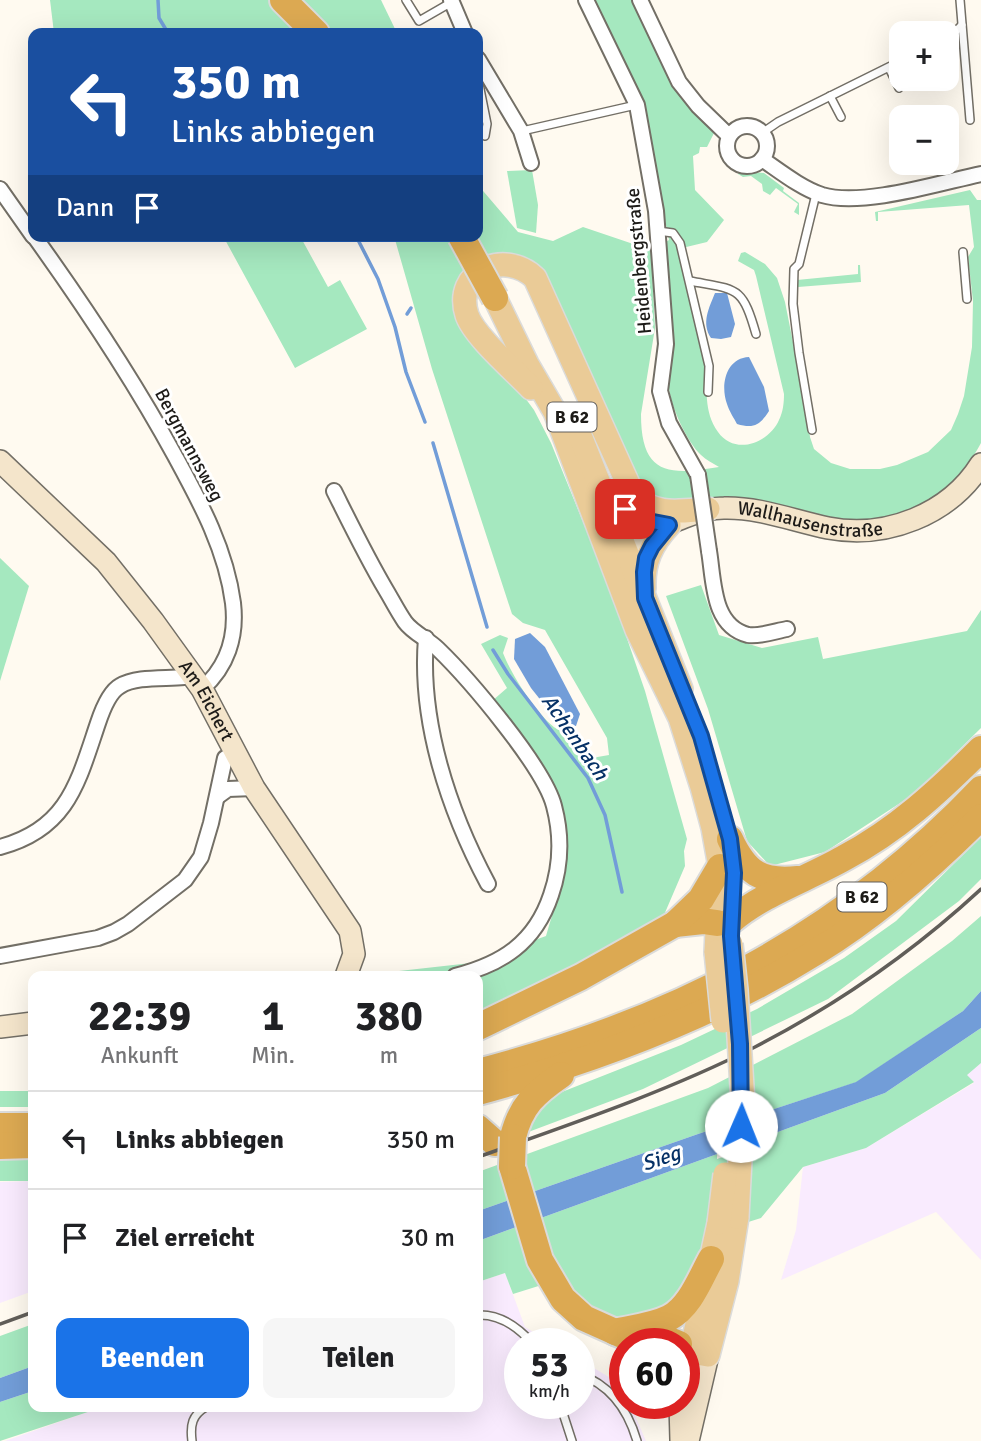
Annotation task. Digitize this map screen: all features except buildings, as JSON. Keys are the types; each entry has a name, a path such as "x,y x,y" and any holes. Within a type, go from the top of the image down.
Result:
{"highway":[{"path":"283,0 311,28"},
{"path":"301,0 328,28"},
{"name":"B 62","path":"465,242 500,295"},
{"name":"B 62","path":"478,242 500,295"},
{"name":"B 62","path":"724,935 747,908 867,845 905,820 981,749"},
{"name":"B 62","path":"483,1071 533,1057 633,1022 715,986 761,962 824,924 884,880 946,826 981,789"},
{"name":"B 62","path":"483,1091 579,1062 690,1019 749,990 817,952 898,894 981,817"},
{"name":"B 62","path":"730,839 738,857 753,872 773,880 804,878"},
{"path":"483,1025 581,977 675,924 701,899 720,867"},
{"path":"675,924 703,921 724,935"},
{"name":"B 62","path":"579,1062 534,1095 516,1122 495,1136 512,1166 540,1260 547,1273 563,1299 584,1318 609,1329"},
{"path":"0,1126 28,1126"},
{"path":"0,1146 28,1146"},
{"name":"B 62","path":"630,1328 669,1318 682,1307 711,1259"}],"main road":[{"path":"555,412 493,349 467,315 466,296 469,286 481,271 490,266 519,266 535,278 633,495 654,510 666,512 708,509"},
{"name":"B 62","path":"500,295 527,365 555,412 616,548 645,598 701,736 730,839 734,873 724,935"},
{"name":"B 62","path":"500,295 530,340 566,403 599,481 637,630 680,718 713,828 720,867 724,935 736,990 743,1103 728,1220 727,1281 700,1330"},
{"path":"599,481 635,516 669,525 646,558 645,598"},
{"name":"B 62","path":"694,1328 711,1259 728,1220"}],"street":[{"name":"Heidenbergstraße","path":"586,0 637,105 658,231 666,344 660,391 669,423 698,475 718,607 730,627 751,636 787,629"},
{"path":"640,0 679,82 698,106 729,136"},
{"path":"452,1 463,28"},
{"path":"483,67 521,131 531,163"},
{"path":"739,127 757,129 762,133 767,145 762,159 749,166 737,164 728,155 726,148 729,136 739,127"},
{"path":"762,159 817,193 835,197 860,197 981,174"},
{"name":"Bergmannsweg","path":"0,189 28,229"},
{"name":"Bergmannsweg","path":"37,242 78,298 146,404 216,537 227,570 233,606 233,633 226,659 216,676 197,681"},
{"name":"Am Eichert","path":"0,461 106,562 197,681 254,788 350,932 354,942 354,954 348,971"},
{"name":"Wallhausenstraße","path":"616,548 708,509 741,509 844,530 878,529 911,521 942,505 967,482 981,464"},
{"path":"334,491 406,624 438,649 498,718 539,775 554,804 561,845 556,883 547,908 527,940 504,958 474,971"},
{"path":"426,638 424,658 431,728 449,792 474,857 488,884"},
{"path":"0,847 43,830 64,806 82,773 102,710 116,687 128,682 184,677 197,681"},
{"path":"0,956 98,938 128,924 192,873 201,857 225,758 236,753"},
{"path":"217,797 228,789 254,788"},
{"path":"0,1027 28,1024"},
{"path":"680,1419 681,1441"},
{"path":"688,1419 688,1441"}],"lane":[{"path":"406,0 419,21 452,1"},
{"path":"961,0 970,120"},
{"path":"959,27 962,24"},
{"path":"959,46 964,49"},
{"path":"762,133 778,122 889,68"},
{"path":"830,96 841,117"},
{"path":"483,104 487,124 485,136"},
{"path":"521,131 637,105"},
{"path":"812,430 799,353 793,292 794,269 799,264 817,193"},
{"path":"658,231 673,233 680,243 709,366 708,392"},
{"path":"963,252 967,299"},
{"path":"690,281 740,294 748,306 756,334"},
{"path":"483,1316 498,1318 515,1328"},
{"path":"595,1382 616,1398 625,1410 637,1441"},
{"path":"192,1441 190,1430 193,1418 200,1412"},
{"path":"565,1419 572,1441"}],"shaded area":[{"path":"981,1063 981,1260 936,1212 781,1280 796,1230 803,1167 866,1148 974,1083 966,1075"},
{"path":"28,1181 28,1293 0,1303 0,1182"},
{"path":"505,1273 527,1328 504,1328 504,1419 595,1419 595,1369 609,1377 609,1419 636,1419 646,1441 5,1441 88,1412 483,1412 483,1280"}],"green space":[{"path":"50,0 381,0 395,28 53,28"},
{"path":"594,0 634,0 681,96 714,133 707,147 700,147 699,153 693,156 695,190 724,220 707,242 678,249 703,350 708,408 718,432 733,443 751,444 768,435 783,407 784,394 756,276 754,270 738,261 741,253 745,252 765,264 777,278 785,302 814,449 831,463 850,469 880,469 928,452 951,430 964,396 972,347 973,301 968,257 974,247 969,205 878,212 878,221 875,212 970,190 977,200 981,200 981,443 955,479 938,493 920,505 879,518 835,519 740,499 708,498 673,505 645,498 536,270 461,278 514,383 534,410 551,443 609,586 645,691 687,839 684,851 685,866 664,915 632,938 483,1015 483,971 399,971 471,963 546,936 565,868 567,843 564,819 547,777 492,701 507,688 481,644 500,635 508,638 503,653 519,683 542,715 557,729 578,734 586,759 609,755 607,738 545,630 523,623 512,614 432,369 396,242 483,242 483,191 518,232 553,241 583,227 651,250 655,328 641,414 646,449 652,460 671,470 719,467 703,457 690,442 670,396 664,243 669,240 640,93"},
{"path":"532,170 538,205 536,233 517,228 507,171"},
{"path":"739,171 764,173 799,203 799,215 794,212 798,204 776,188 770,195 763,191 762,184 751,176 743,177 738,174"},
{"path":"226,242 303,242 328,287 340,280 367,329 295,368"},
{"path":"858,265 861,282 798,287 797,280 858,274"},
{"path":"0,558 29,586 0,681"},
{"path":"701,585 719,635 762,648 818,637 823,659 967,631 981,610 981,728 914,794 825,852 770,866 747,841 708,709 666,596"},
{"path":"981,837 981,879 959,901 828,999 643,1089 523,1134 539,1101 681,1045 757,1009 844,958 896,921"},
{"path":"981,916 981,991 963,1011 857,1082 483,1209 483,1170 708,1088 852,1014 952,941"},
{"path":"981,1028 981,1063 967,1075 974,1082 866,1148 803,1167 761,1218 707,1235 695,1277 674,1305 627,1323 602,1316 570,1288 564,1278 513,1294 505,1273 483,1280 483,1239 885,1093"},
{"path":"0,1091 28,1091 28,1107 0,1107"},
{"path":"0,1159 28,1159 28,1181 0,1181"},
{"path":"28,1326 28,1368 0,1378 0,1336"},
{"path":"28,1393 28,1412 88,1412 0,1441 0,1402"}],"water":[{"path":"715,293 727,293 735,324 731,337 711,338 708,332 707,316"},
{"path":"749,357 764,387 769,411 763,420 752,426 737,424 728,407 724,389 730,367"},
{"path":"530,633 545,647 580,714 576,726 562,727 531,688 514,659 515,639"},
{"name":"Sieg","path":"981,991 981,1028 885,1093 483,1239 483,1209 856,1082 963,1011"},
{"path":"28,1368 28,1393 0,1402 0,1378"}],"pier":[{"path":"756,1111 754,1146 717,1159 718,1124"}],"waterway":[{"name":"Achenbach","path":"158,0 159,18 165,28"},
{"name":"Achenbach","path":"359,242 378,279 395,327 406,372 425,422"},
{"path":"407,314 411,308"},
{"name":"Achenbach","path":"433,443 487,627"},
{"name":"Achenbach","path":"493,650 508,674 588,778 605,815 622,892"}],"railway":[{"path":"483,1155 653,1093 785,1031 873,976 929,934 981,889"},
{"path":"0,1324 28,1314"}],"route":[{"path":"625,509 648,521 669,525 659,535 646,558 643,585 645,598 701,736 730,839 734,873 731,944 740,1044 743,1103 741,1126"}]}
